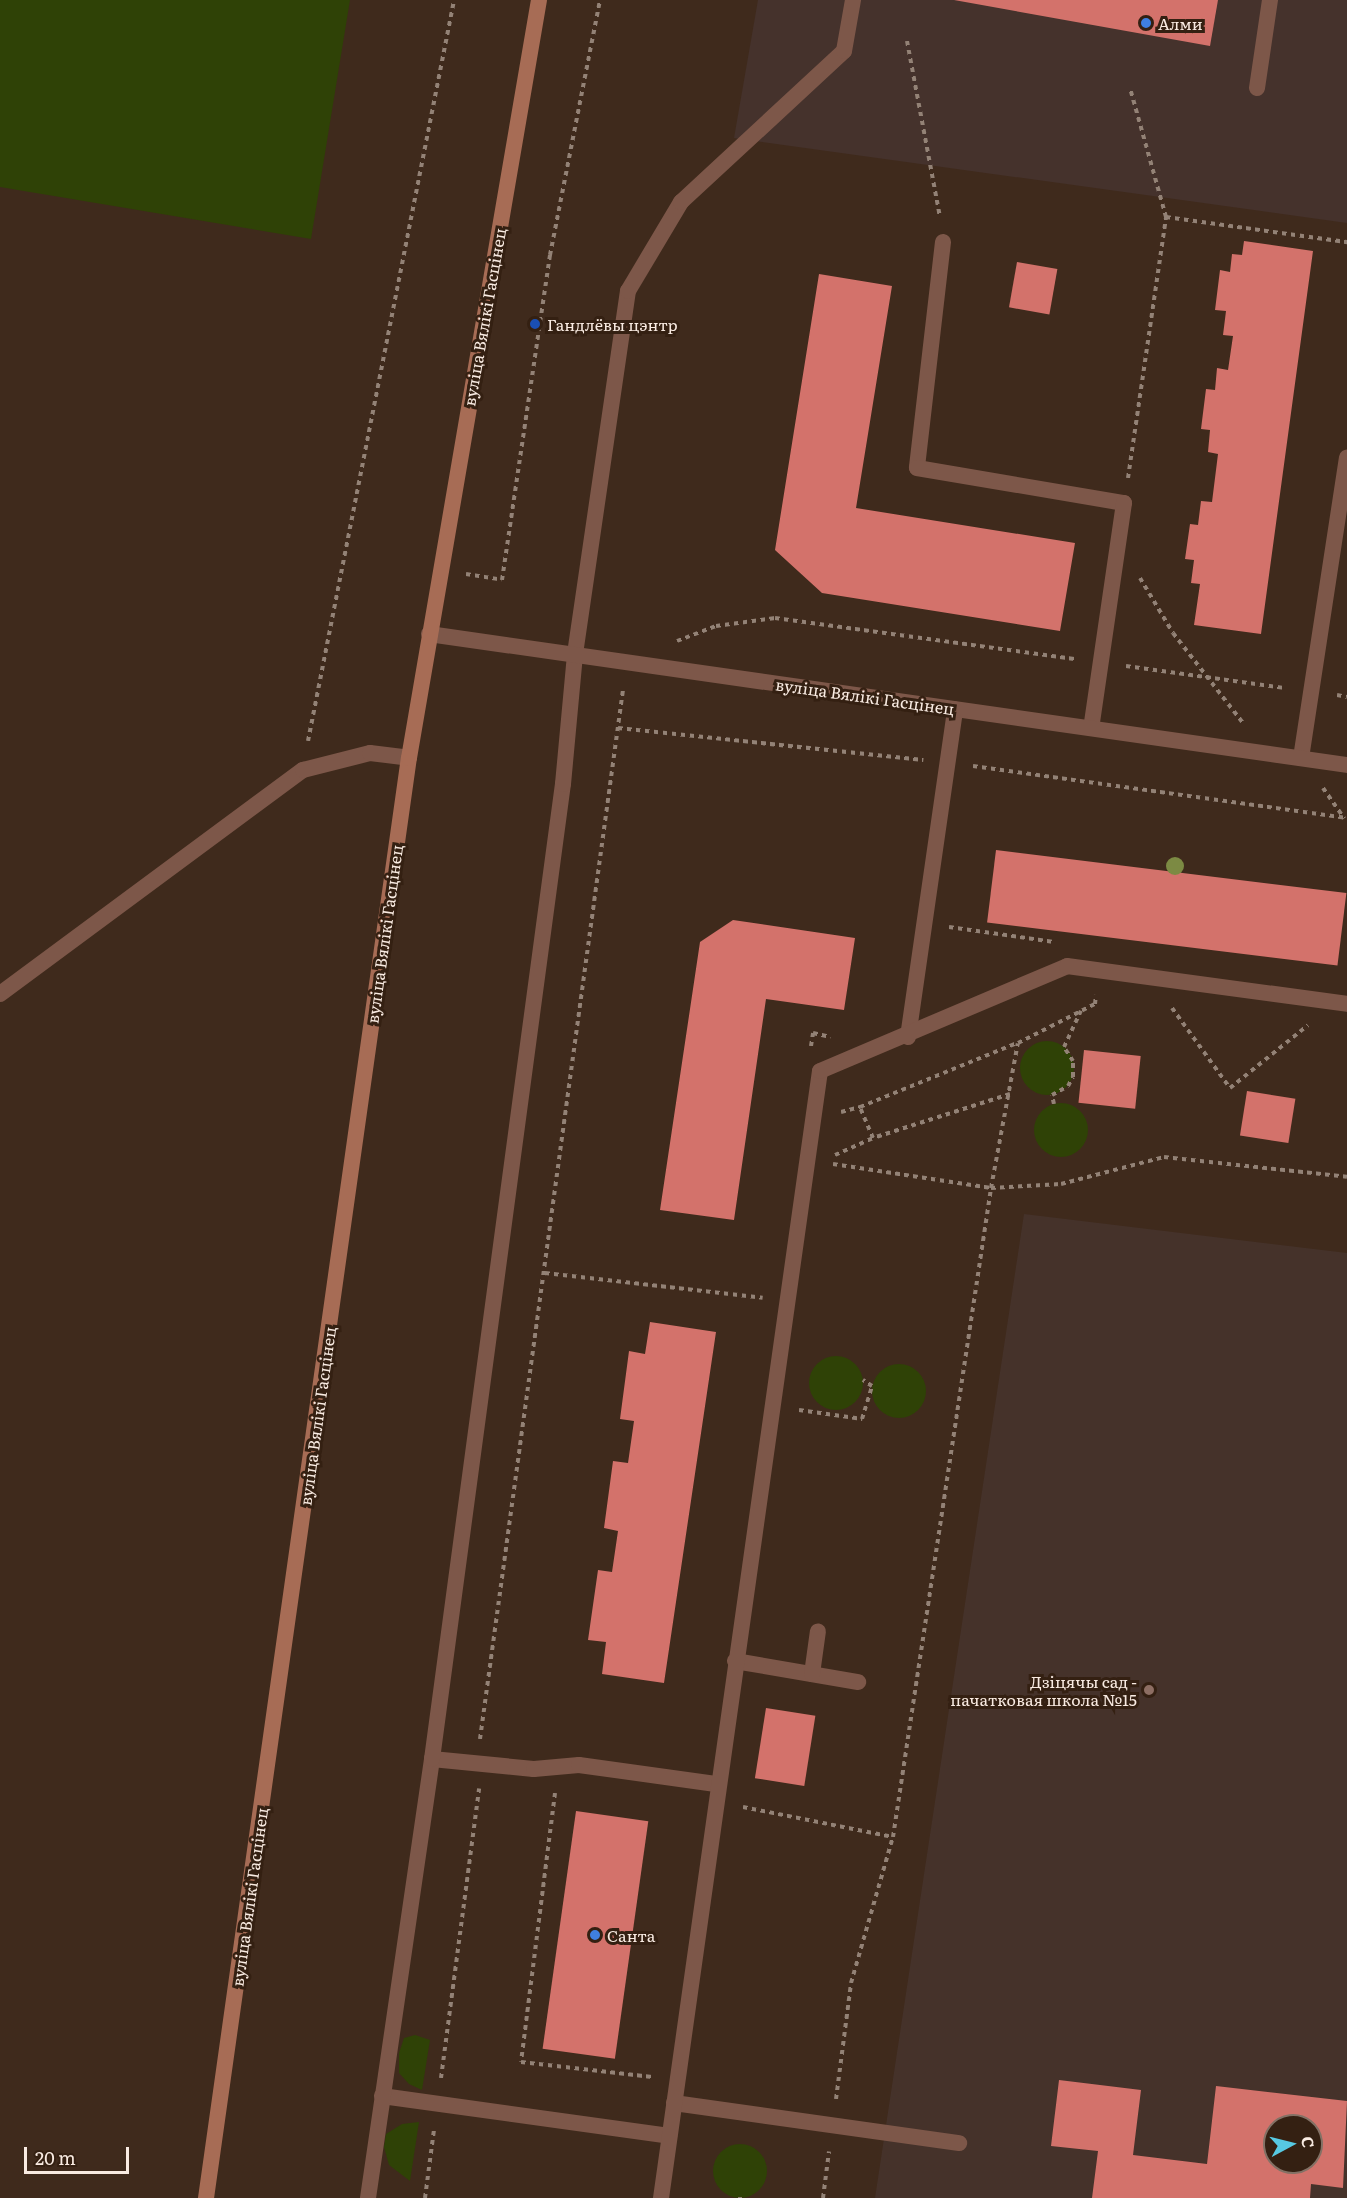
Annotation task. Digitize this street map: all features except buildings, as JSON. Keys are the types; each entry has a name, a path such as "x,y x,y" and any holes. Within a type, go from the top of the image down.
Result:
{"main road":[{"name":"вуліца Вялікі Гасцінец","path":"206,2198 408,758 539,0"}],"street":[{"path":"368,2198 432,1759 561,796 574,654 628,291 681,202 844,51 853,0"},
{"path":"1257,88 1270,0"},
{"path":"943,242 917,468 1124,503 1091,728"},
{"path":"1301,758 1347,458"},
{"name":"вуліца Вялікі Гасцінец","path":"429,634 1347,765"},
{"path":"908,1037 955,709"},
{"path":"0,994 303,770 370,753 408,758"},
{"path":"660,2198 679,2080 715,1792 771,1406 813,1162 820,1071 908,1037 1066,966 1339,1003"},
{"path":"812,1674 818,1631"},
{"path":"735,1661 858,1682"},
{"path":"432,1759 534,1769 579,1766 715,1792"},
{"path":"382,2096 669,2136"},
{"path":"675,2103 958,2143"}],"path":[{"path":"303,770 454,0"},
{"path":"479,577 502,580 550,255 600,0"},
{"path":"907,41 938,194 943,242"},
{"path":"1124,503 1166,217 1130,88"},
{"path":"1166,217 1347,243"},
{"path":"1118,541 1173,633 1268,754"},
{"path":"666,646 716,626 775,618 1347,697"},
{"path":"425,2198 482,1765 479,1749 626,662"},
{"path":"618,728 947,763 1347,818"},
{"path":"944,926 1056,942"},
{"path":"873,1138 860,1107 1018,1043 1095,1004 1100,970"},
{"path":"1150,978 1230,1088 1339,1003"},
{"path":"1054,1104 1052,1095 1068,1086 1072,1077 1073,1061 1064,1047 1082,1011"},
{"path":"823,2198 851,1983 893,1837 991,1188 1018,1043"},
{"path":"813,1162 873,1138 1010,1094"},
{"path":"813,1162 991,1188 1061,1184 1164,1157 1347,1177"},
{"path":"545,1273 772,1300"},
{"path":"771,1406 862,1419 872,1386 863,1380"},
{"path":"556,1782 521,2062 679,2080"},
{"path":"715,1792 893,1837"}],"shaded area":[{"path":"758,0 1347,0 1347,223 734,138"},
{"name":"Дзіцячы сад - пачатковая школа №15","path":"1024,1214 1347,1253 1347,2198 875,2198"}],"green space":[{"path":"0,0 350,0 311,239 0,187"},
{"path":"1047,1041 1057,1043 1066,1049 1072,1058 1074,1068 1072,1078 1066,1087 1057,1093 1047,1095 1037,1093 1028,1087 1022,1078 1020,1068 1022,1058 1028,1049 1037,1043"},
{"path":"1061,1103 1071,1105 1080,1111 1086,1120 1088,1130 1086,1140 1080,1149 1071,1155 1061,1157 1051,1155 1042,1149 1036,1140 1034,1130 1036,1120 1042,1111 1051,1105"},
{"path":"836,1356 846,1358 855,1364 861,1373 863,1383 861,1393 855,1402 846,1408 836,1410 826,1408 817,1402 811,1393 809,1383 811,1373 817,1364 826,1358"},
{"path":"899,1364 909,1366 918,1372 924,1381 926,1391 924,1401 918,1410 909,1416 899,1418 889,1416 880,1410 874,1401 872,1391 874,1381 880,1372 889,1366"},
{"path":"415,2035 430,2040 422,2090 409,2084 399,2073 399,2053 404,2038"},
{"path":"419,2122 410,2181 389,2165 384,2147 386,2134 402,2124"},
{"path":"740,2144 750,2146 759,2152 765,2161 767,2171 765,2181 759,2190 750,2196 740,2198 730,2196 721,2190 715,2181 713,2171 715,2161 721,2152 730,2146"}],"place":[{"name":"Алми","path":"1146,23"},
{"name":"Гандлёвы цэнтр","path":"535,324"},
{"name":"Дзіцячы сад - пачатковая школа №15","path":"1149,1690"},
{"name":"Санта","path":"595,1935"}]}
